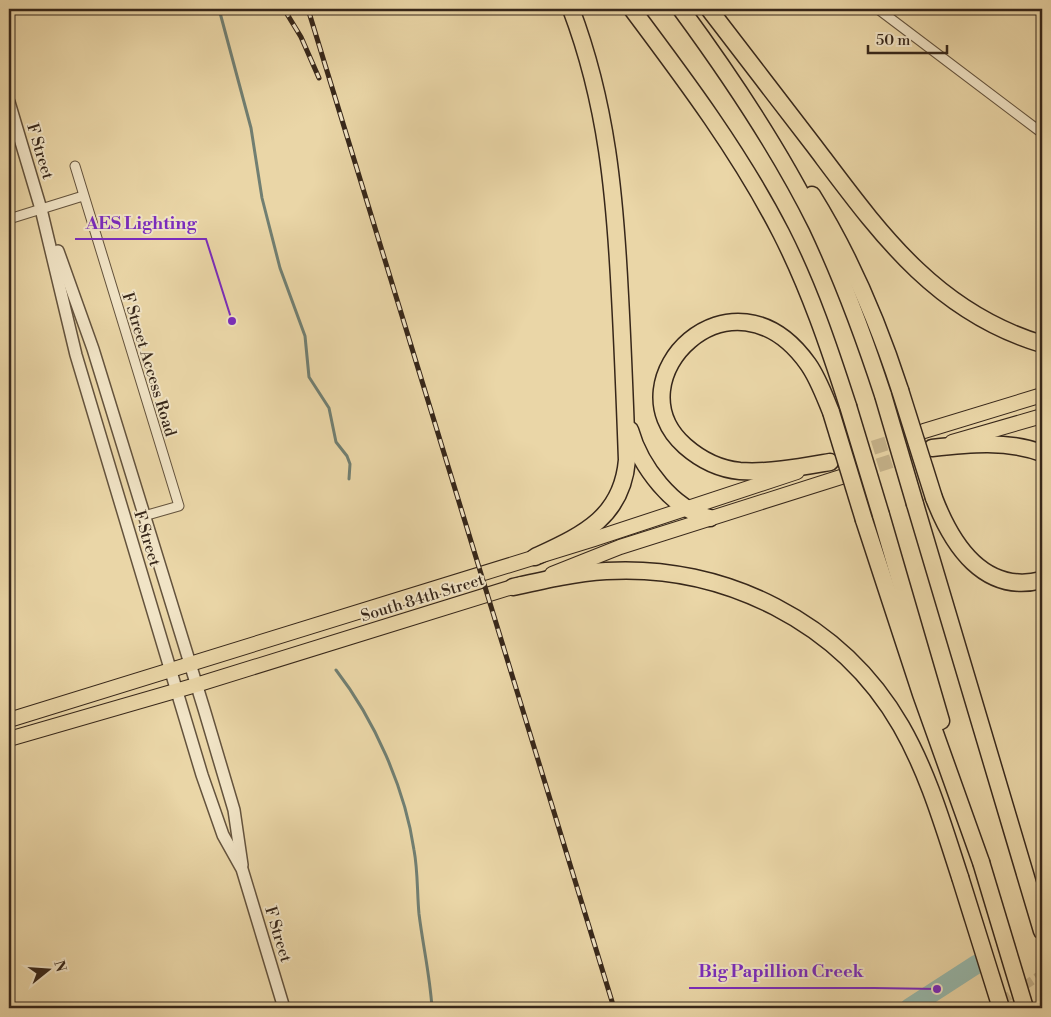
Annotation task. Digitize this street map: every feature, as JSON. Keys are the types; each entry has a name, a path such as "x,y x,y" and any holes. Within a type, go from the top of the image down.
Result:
{"highway":[{"path":"535,558 589,530 605,514 620,494 627,460 616,213 610,163 595,84 571,9"},
{"path":"632,9 714,123 771,214 809,294 848,406 1024,1008"},
{"path":"681,9 804,181 828,220 862,288 900,390 934,498 951,536 973,562 986,572 1000,579 1016,583 1042,580"},
{"path":"709,9 868,216 912,265 953,302 1012,333 1042,344"},
{"path":"750,108 802,196 825,243 858,322 915,504 1042,931"},
{"path":"833,461 756,471 721,467 707,462 680,442 671,429 665,414 663,384 668,368 676,354 686,342 697,334 721,324 748,323 774,331 796,350 813,372 830,412 921,694 981,862"},
{"path":"625,398 631,433 644,461 684,509 710,518"},
{"path":"930,448 991,444 1021,446 1042,453"},
{"path":"513,587 560,577 605,571 664,573 706,580 768,602 804,622 852,662 870,682 901,726 926,778 960,876 1001,1008"}],"main road":[{"path":"924,432 1042,395"},
{"path":"930,448 1042,416"},
{"name":"South 84th Street","path":"9,720 535,558 833,461"},
{"name":"South 84th Street","path":"9,739 196,685 513,587 620,547 841,477"}],"street":[{"path":"878,9 1042,133"},
{"name":"F Street","path":"9,102 42,209 93,349 190,664 234,810 240,841 242,869"},
{"name":"F Street Access Road","path":"75,166 179,506 144,516"},
{"path":"9,219 83,196"},
{"name":"F Street","path":"42,209 76,355 170,670 211,804 223,835 242,869 284,1008"}],"waterway":[{"path":"219,9 251,128 262,198 280,268 305,336 309,377 329,408 336,442 347,456 350,464 349,479"},
{"path":"336,670 363,710 386,755 410,826 417,874 419,914 432,1008"},
{"path":"909,1008 977,964"}],"tunnel":[{"path":"853,454 923,432"},
{"path":"858,472 928,449"},
{"path":"991,1008 1042,974"}],"railway":[{"path":"284,9 301,37 319,78"},
{"path":"308,9 614,1008"}],"place":[{"name":"AES Lighting","path":"232,321"},
{"name":"Big Papillion Creek","path":"937,989"}]}
